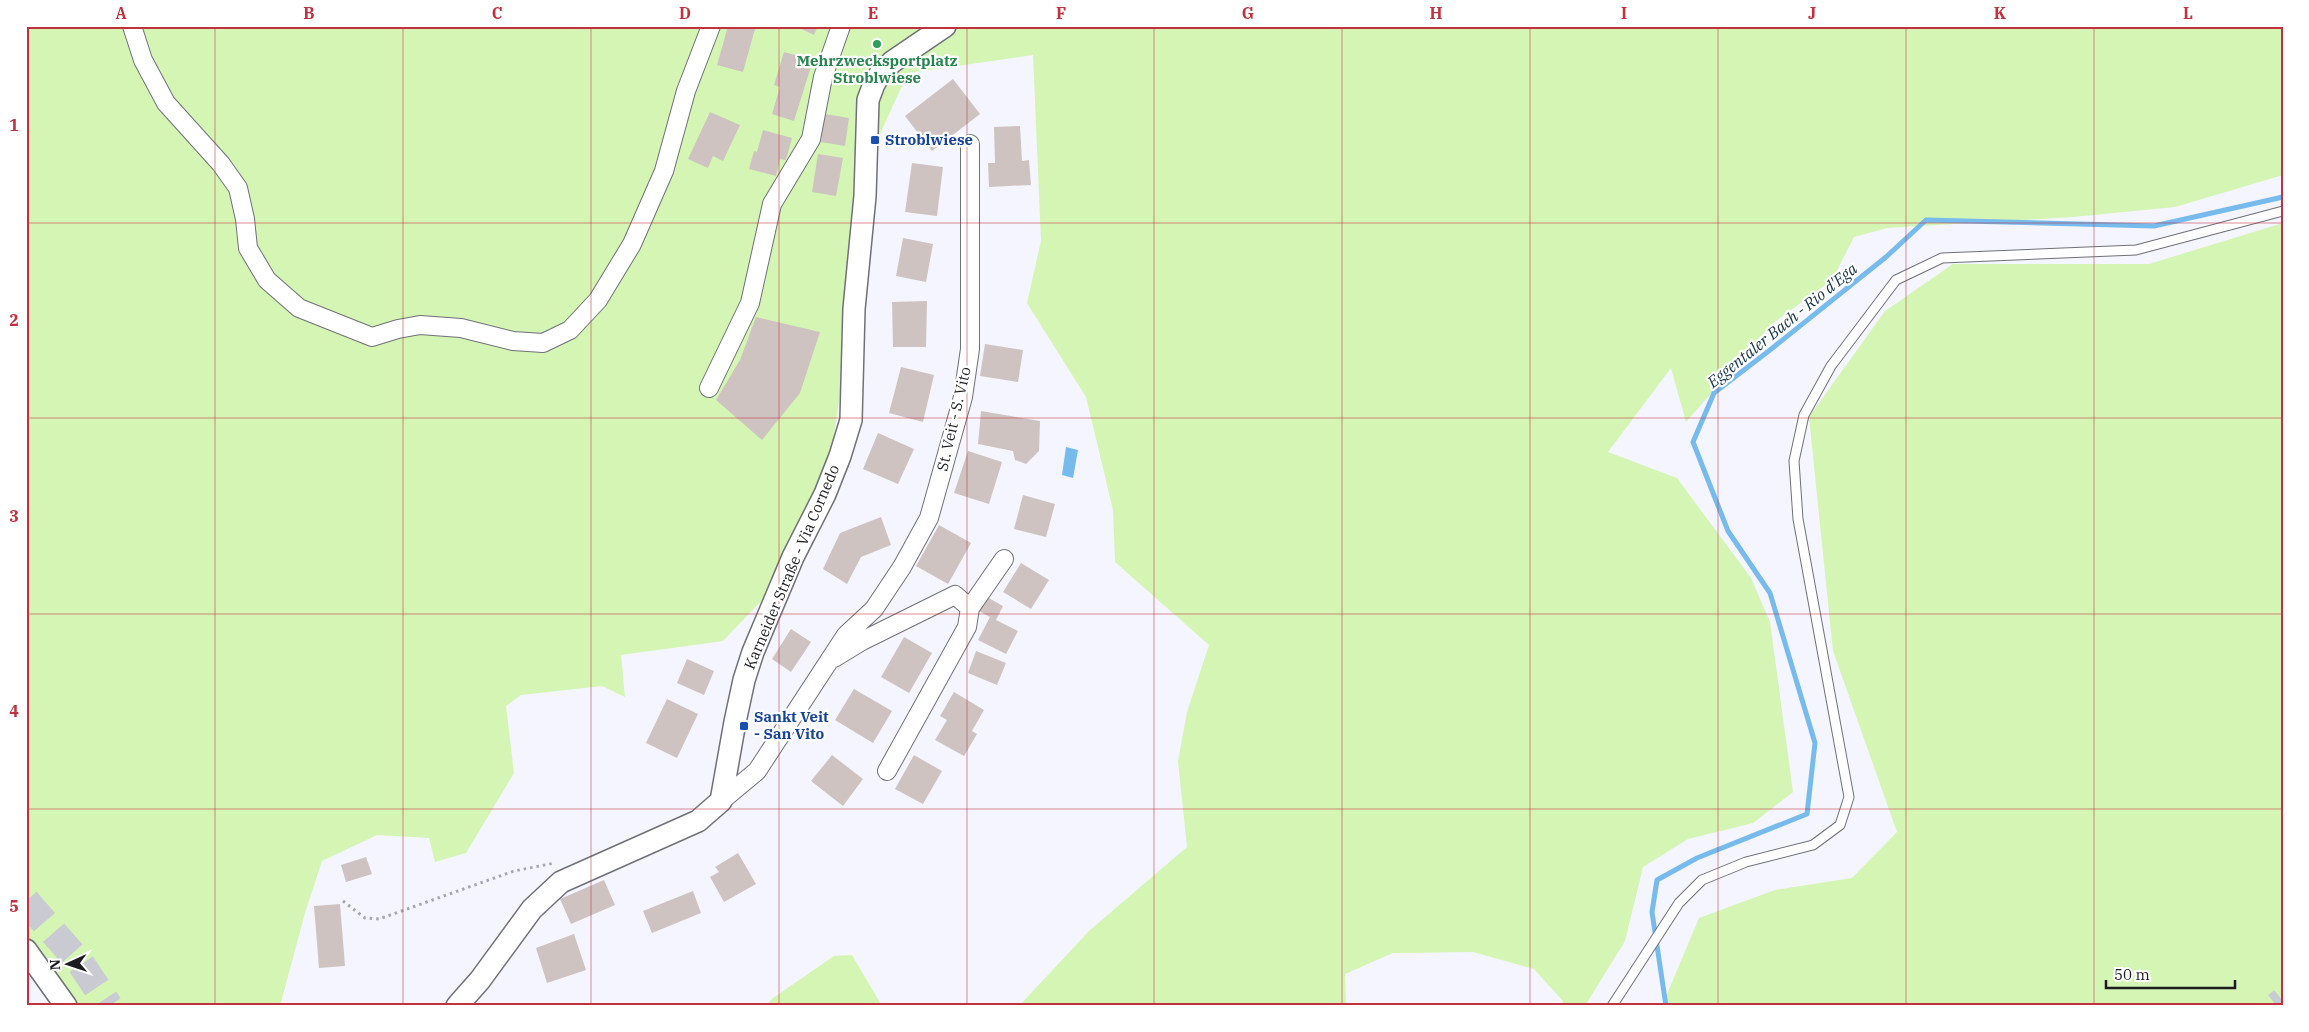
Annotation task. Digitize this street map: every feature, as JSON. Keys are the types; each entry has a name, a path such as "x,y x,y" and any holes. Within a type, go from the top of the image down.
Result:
{"street":[{"path":"132,26 144,60 166,103 221,164 238,188 245,219 248,248 267,280 299,308 372,337 398,328 420,325 461,328 513,341 543,343 570,330 598,300 632,244 664,171 686,91 711,26"},
{"path":"709,388 750,303 772,204 811,139 824,78 841,26"},
{"name":"Karneider Straße - Via Cornedo","path":"721,801 744,680 753,652 794,557 825,494 840,456 851,420 854,309 865,196 868,100 880,74 892,62 944,26"},
{"name":"St. Veit - S. Vito","path":"721,801 757,771 846,635 874,609 902,567 929,518 963,397 970,349 970,144"},
{"path":"887,771 967,627 970,608 1004,559"},
{"name":"St. Veit - S. Vito","path":"830,660 862,640 956,595 970,608"},
{"path":"457,1006 480,980 532,909 561,882 698,821 721,801"},
{"path":"26,950 66,1006"}],"lane":[{"path":"1612,1006 1679,903 1702,880 1746,862 1813,844 1840,825 1849,797 1798,519 1794,461 1804,415 1831,366 1896,280 1942,258 2136,250 2283,211"}],"path":[{"path":"343,901 364,918 379,919 514,871 553,863 575,863 585,871"}],"green space":[{"path":"26,26 2283,26 2283,175 2175,207 2073,217 1887,228 1854,237 1832,280 1772,324 1686,422 1671,368 1608,452 1677,478 1751,578 1770,622 1793,792 1753,823 1688,839 1643,867 1625,941 1585,1006 1561,1006 1563,1001 1534,969 1473,952 1393,953 1345,974 1346,1006 1019,1006 1089,931 1187,847 1178,761 1187,712 1209,645 1115,562 1113,510 1086,397 1027,303 1041,241 1033,55 908,73 867,162 855,296 825,494 771,591 723,641 621,655 625,697 602,686 521,695 506,706 514,773 466,853 435,862 429,838 377,835 322,861 305,913 280,1006 54,1006 26,964"},
{"path":"2283,223 2283,1006 1662,1006 1699,918 1775,890 1852,878 1897,832 1833,651 1809,417 1885,311 1953,264 2149,264"},
{"path":"852,955 882,1006 766,1006 773,998 834,956"}],"water":[{"path":"1066,447 1078,450 1073,478 1062,475"}],"building":[{"path":"728,26 746,26 755,29 743,72 717,65"},
{"path":"795,26 818,26 814,35"},
{"path":"784,52 813,60 794,121 772,114 780,87 774,85"},
{"path":"953,79 980,114 932,151 905,116"},
{"path":"710,112 740,125 723,161 713,156 708,168 688,159"},
{"path":"825,114 849,118 845,146 821,142"},
{"path":"1020,126 1022,161 1029,160 1031,185 989,187 988,163 995,163 994,127"},
{"path":"763,130 792,138 786,160 780,159 776,176 749,169 754,151 757,152"},
{"path":"818,154 843,158 836,196 812,192"},
{"path":"912,163 943,167 937,216 905,212"},
{"path":"903,238 933,244 926,282 896,276"},
{"path":"927,301 926,347 893,347 892,302"},
{"path":"756,317 820,332 800,393 762,440 716,400 740,360"},
{"path":"985,344 1023,350 1018,382 980,376"},
{"path":"901,367 934,375 923,422 889,413"},
{"path":"981,411 1040,421 1039,451 1026,464 1015,460 1013,451 978,444"},
{"path":"878,433 914,449 898,484 863,469"},
{"path":"968,451 1002,462 989,504 954,493"},
{"path":"1023,495 1055,504 1046,537 1014,529"},
{"path":"881,517 891,545 861,557 847,584 823,569 840,533"},
{"path":"939,525 971,543 948,584 916,566"},
{"path":"1021,563 1049,580 1031,609 1003,592"},
{"path":"987,597 1003,606 996,620 1018,631 1006,654 978,640 990,617 979,611"},
{"path":"791,629 811,642 791,672 772,659"},
{"path":"904,637 932,653 909,693 881,677"},
{"path":"976,651 1006,663 997,685 968,673"},
{"path":"687,659 714,671 704,695 677,683"},
{"path":"854,689 892,711 873,743 835,720"},
{"path":"954,692 984,710 972,731 977,734 964,756 935,740 947,720 940,716"},
{"path":"667,699 698,714 677,758 646,743"},
{"path":"832,755 863,779 843,806 811,781"},
{"path":"914,755 942,771 923,804 895,789"},
{"path":"738,853 756,884 724,902 710,877 719,872 715,867"},
{"path":"366,857 372,874 346,882 341,865"},
{"path":"604,880 615,905 571,924 560,899"},
{"path":"693,891 701,913 652,933 643,911"},
{"path":"340,904 345,966 319,968 314,906"},
{"path":"574,934 586,970 547,983 536,948"}],"waterway":[{"name":"Eggentaler Bach - Rio d'Ega","path":"1666,1006 1652,912 1657,880 1697,858 1807,814 1815,743 1770,593 1728,531 1693,442 1714,393 1886,257 1926,220 2154,226 2283,197"}],"tunnel":[{"path":"26,901 81,964 109,1006"},
{"path":"2277,1006 2283,1001"}],"place":[{"name":"Mehrzwecksportplatz Stroblwiese","path":"877,44"},
{"name":"Stroblwiese","path":"875,140"},
{"name":"Sankt Veit - San Vito","path":"744,726"}]}
